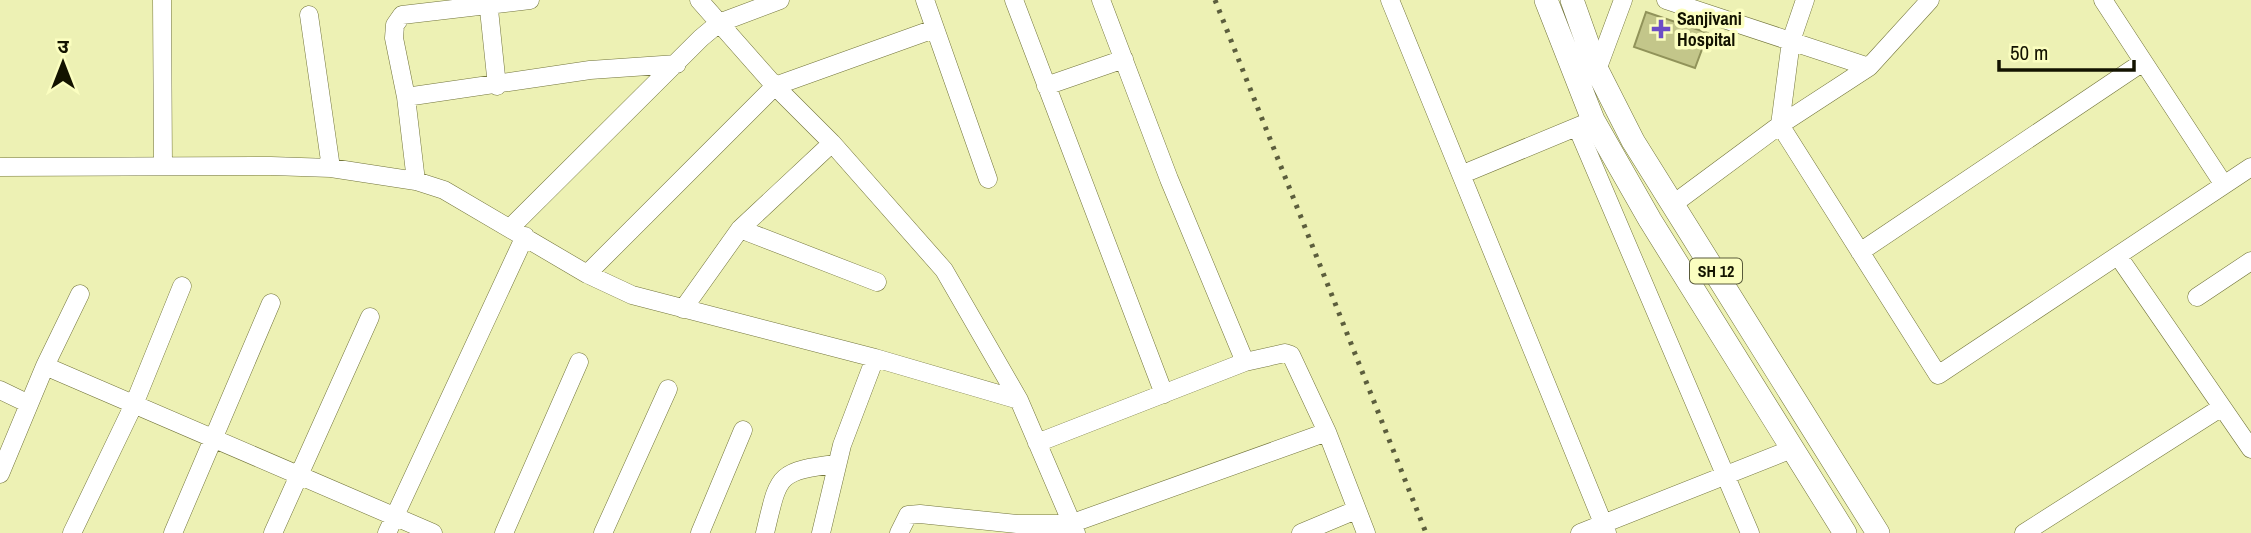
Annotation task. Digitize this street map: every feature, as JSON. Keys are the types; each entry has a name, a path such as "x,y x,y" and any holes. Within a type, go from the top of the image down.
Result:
{"main road":[{"name":"SH 12","path":"1546,0 1585,124 1845,533"},
{"name":"SH 12","path":"1572,0 1597,70 1633,141 1878,533"}],"street":[{"path":"162,0 163,166"},
{"path":"416,181 406,97 394,38 395,25 402,15 530,0"},
{"path":"699,0 775,86 832,143 944,270 1019,400 1073,528"},
{"path":"387,533 511,269 517,232 719,23 780,0"},
{"path":"925,0 988,178"},
{"path":"1014,0 1164,394"},
{"path":"1101,0 1245,362"},
{"path":"1390,0 1606,529"},
{"path":"1597,70 1623,0"},
{"path":"1667,0 1870,67"},
{"path":"1805,0 1791,41 1780,125 1938,376 2251,167"},
{"path":"1672,205 1780,125 1870,67 1930,0"},
{"path":"2103,0 2224,185"},
{"path":"488,3 497,86"},
{"path":"309,15 331,168"},
{"path":"587,274 775,86 934,29"},
{"path":"1046,86 1124,59"},
{"path":"1860,252 2143,62"},
{"path":"406,97 590,71 677,64"},
{"path":"1463,174 1585,124 1750,533"},
{"path":"683,309 740,229 832,143"},
{"path":"0,167 331,168 416,181 444,190 587,274 632,295 875,358 1019,400"},
{"path":"740,229 877,282"},
{"path":"2118,256 2222,407 2245,426 2251,449"},
{"path":"2197,297 2251,261"},
{"path":"72,533 135,402 182,286"},
{"path":"0,474 45,366 80,294"},
{"path":"173,533 271,303"},
{"path":"273,533 370,317"},
{"path":"1037,443 1245,362 1285,353 1292,355 1327,432 1366,533"},
{"path":"821,533 844,438 875,358"},
{"path":"504,533 579,362"},
{"path":"45,366 135,402 433,533"},
{"path":"603,533 668,389"},
{"path":"0,390 29,404"},
{"path":"2033,531 2222,407"},
{"path":"701,533 743,430"},
{"path":"900,533 908,515 920,514 1073,528 1327,432"},
{"path":"1580,533 1606,529 1792,449"},
{"path":"765,533 775,490 786,475 796,469 838,464"},
{"path":"1301,533 1356,510"}],"building":[{"path":"1646,12 1708,33 1695,68 1634,47"}],"railway":[{"path":"1215,0 1426,533"}],"place":[{"name":"Sanjivani Hospital","path":"1661,29"}]}
